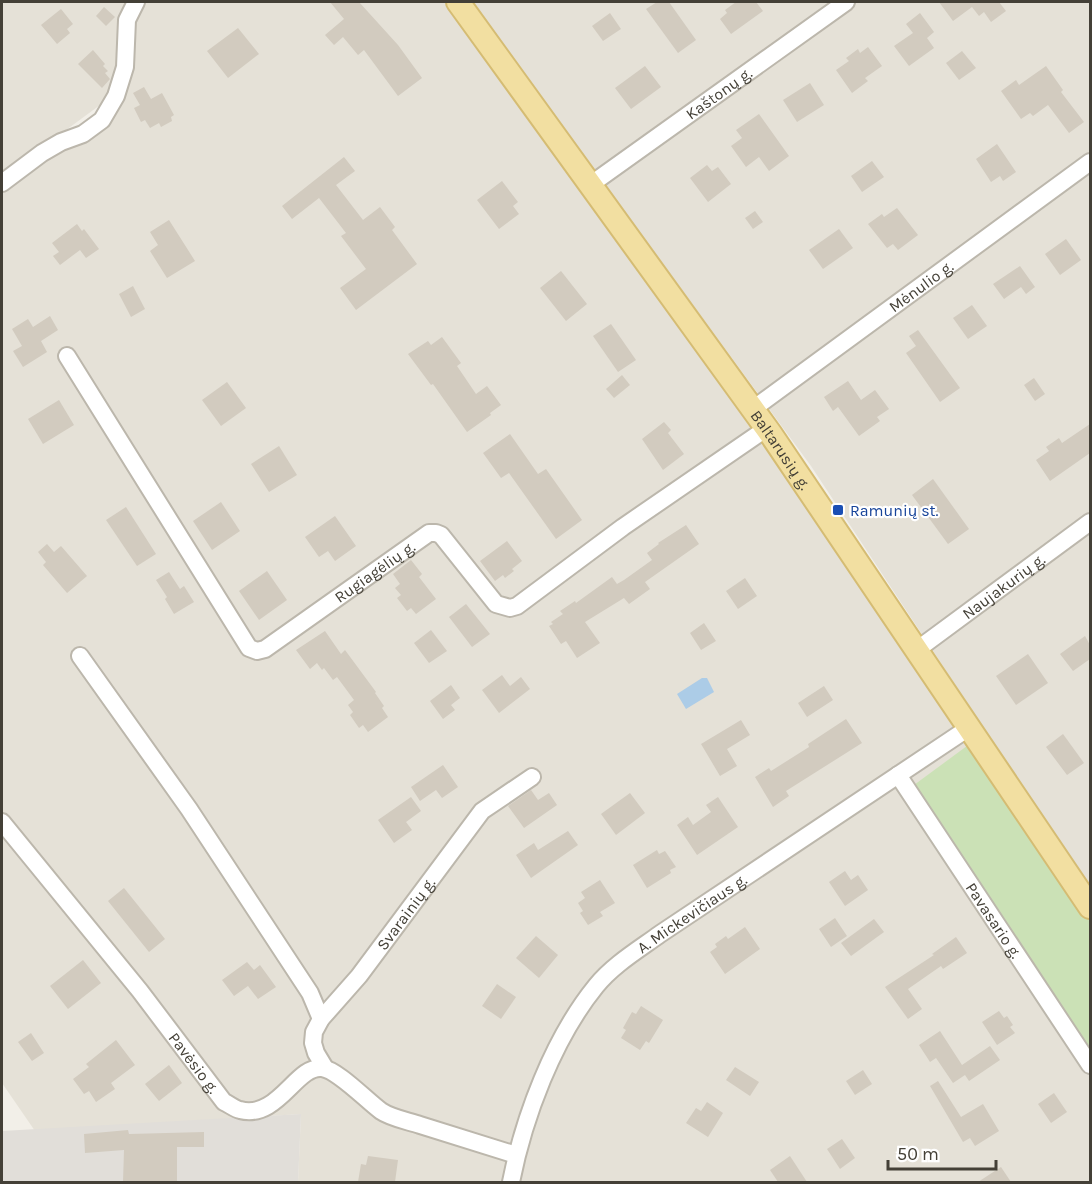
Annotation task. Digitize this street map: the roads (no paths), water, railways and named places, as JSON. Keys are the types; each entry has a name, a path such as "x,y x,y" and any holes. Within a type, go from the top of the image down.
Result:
{"main road":[{"name":"Baltarusių g.","path":"458,2 767,428 1090,907"}],"street":[{"path":"2,183 42,153 61,142 83,134 102,120 116,96 125,67 127,20 136,2"},
{"name":"Kaštonų g.","path":"590,185 846,2"},
{"name":"Mėnulio g.","path":"753,409 1090,162"},
{"name":"Rugiagėlių g.","path":"67,356 249,648 257,651 265,649 429,533 441,535 496,604 510,608 517,606 623,527 767,428"},
{"name":"Naujakurių g.","path":"918,649 1090,522"},
{"path":"80,656 189,809 310,993 321,1019"},
{"name":"A. Mickevičiaus g.","path":"511,1182 516,1155 544,1076 573,1019 597,984 623,961 660,934 970,727"},
{"name":"Pavasario g.","path":"898,775 1090,1065"},
{"name":"Svarainių g.","path":"325,1068 313,1043 314,1032 321,1019 359,976 482,811 532,777"},
{"name":"Pavėsio g.","path":"2,822 140,991 224,1102 240,1110 259,1109 280,1098 308,1072 316,1068 325,1068"},
{"path":"325,1068 349,1084 383,1113 516,1155"}],"water":[{"path":"702,678 707,678 714,692 686,709 677,694"}],"place":[{"name":"Ramunių st.","path":"838,510"}]}
